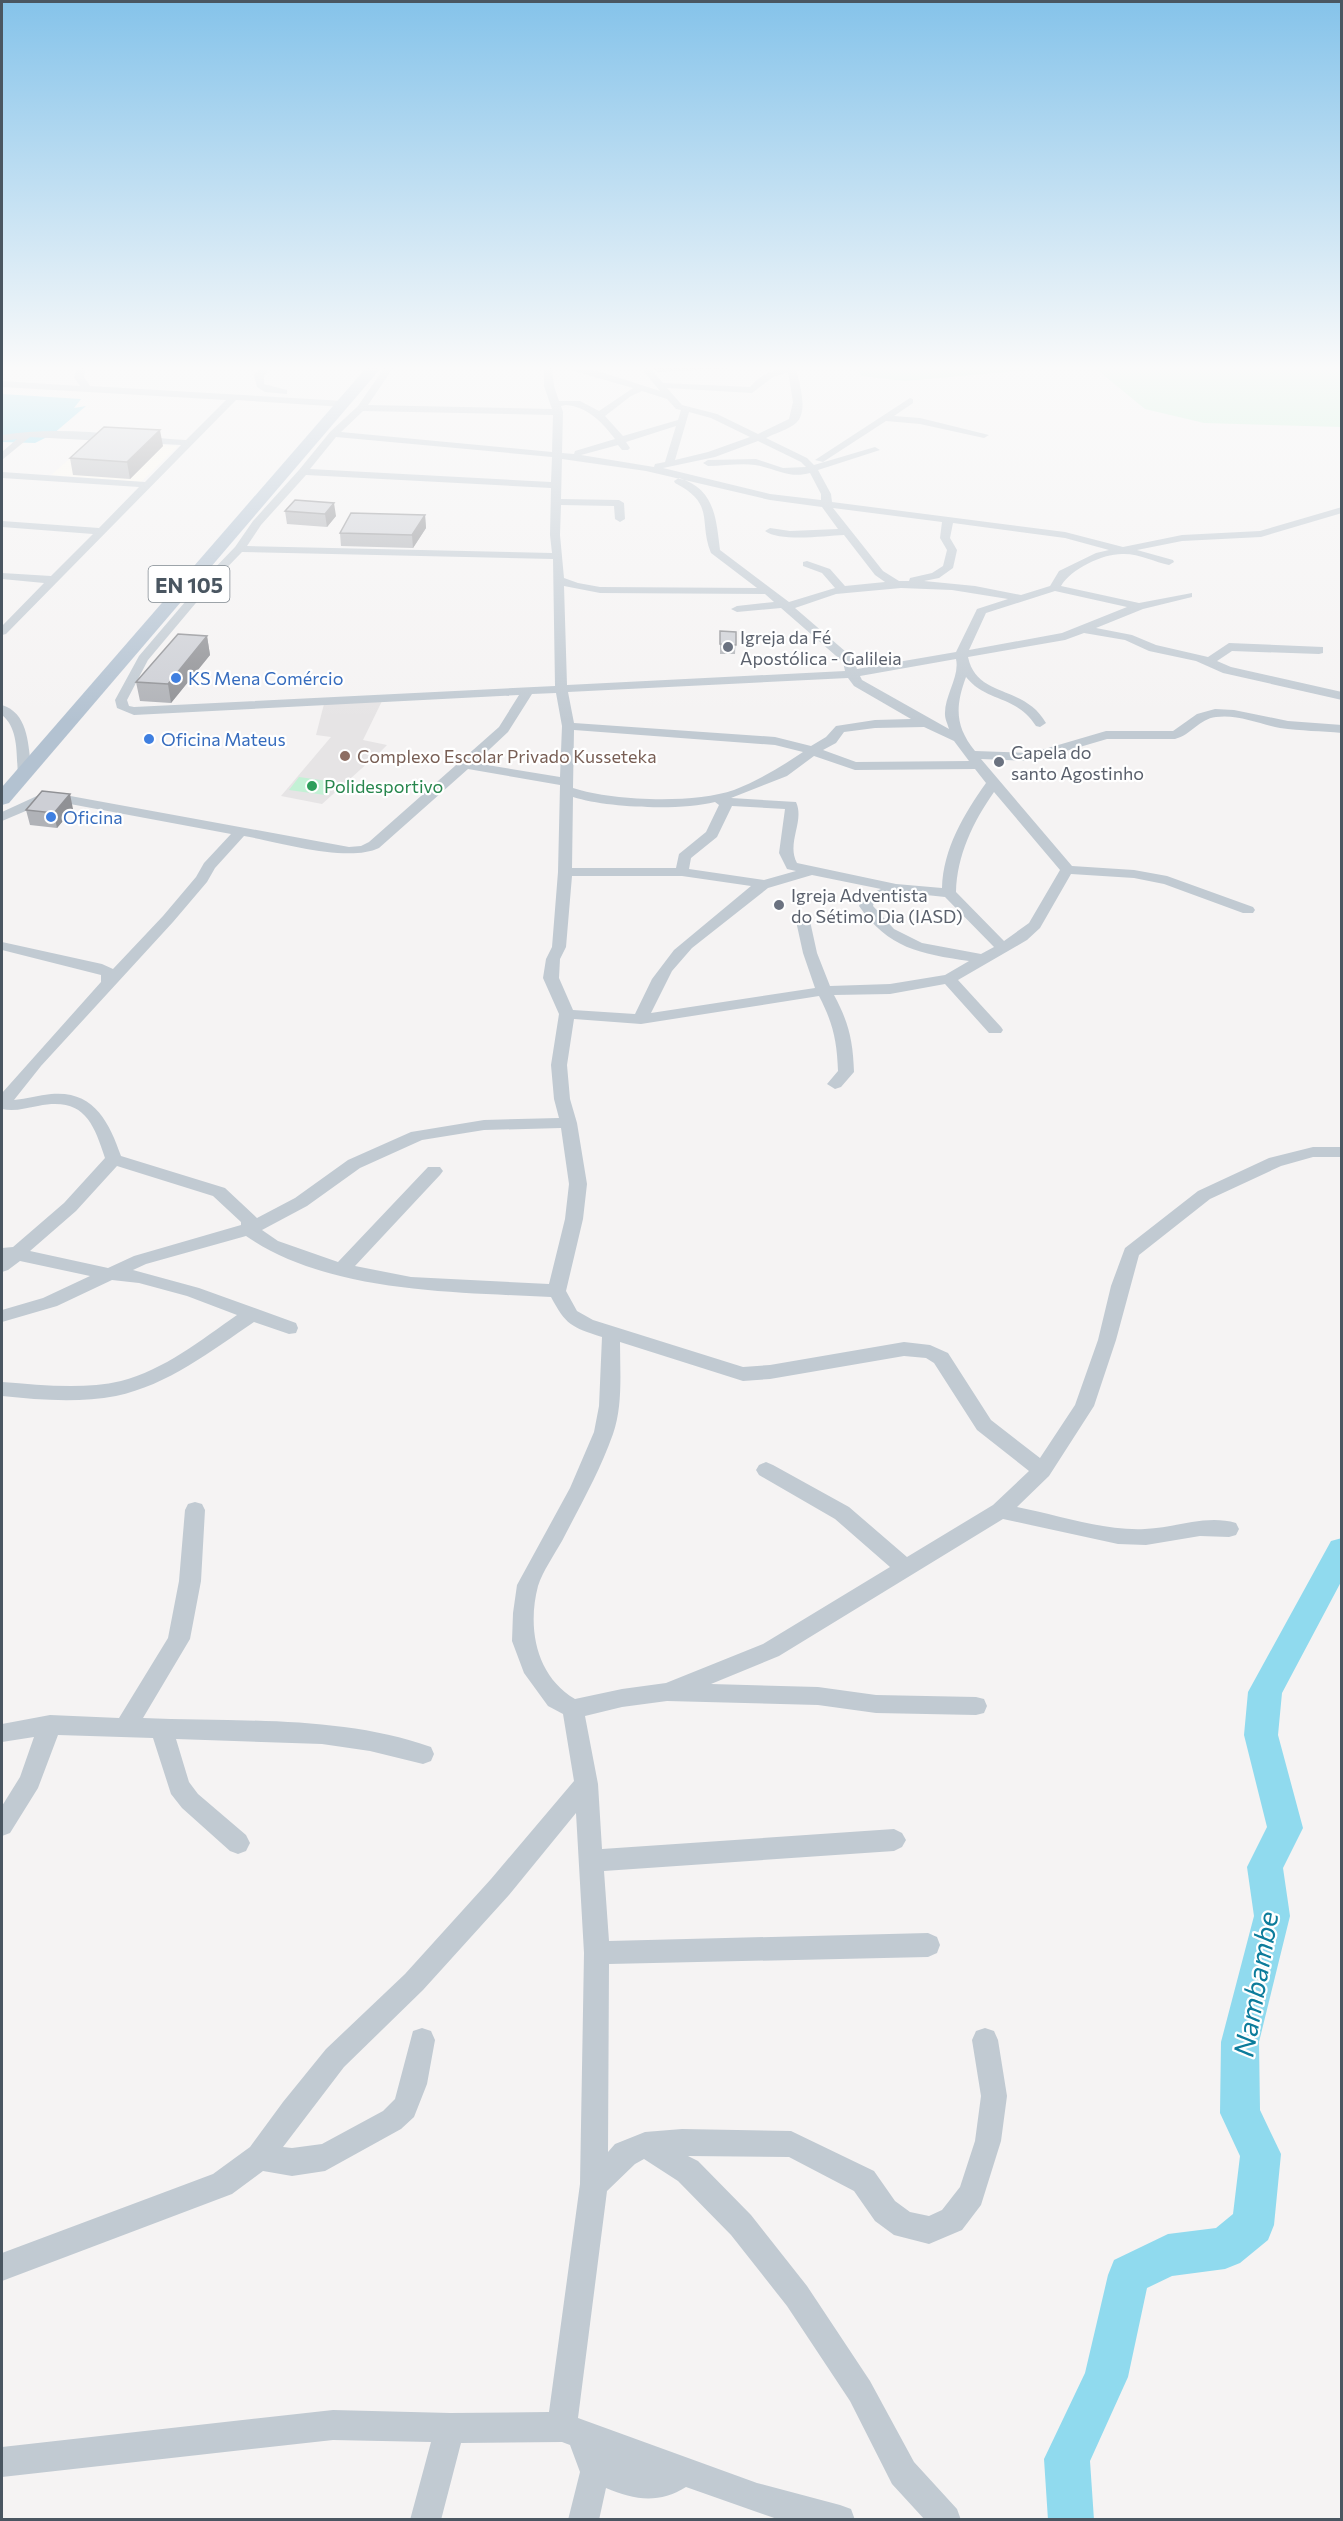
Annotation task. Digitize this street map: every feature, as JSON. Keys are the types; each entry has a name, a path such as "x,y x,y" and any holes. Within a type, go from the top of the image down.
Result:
{"main road":[{"name":"EN 105","path":"2,800 273,486"}],"street":[{"path":"2,632 146,486"},
{"path":"291,486 143,659 121,700 123,708 134,711 561,687 852,674 1065,636 1139,606 1188,595"},
{"path":"555,486 561,687 568,726 565,872 559,947 553,959 551,978 567,1014 559,1065 562,1099 569,1123 578,1184 574,1219 557,1291 570,1315 586,1325 742,1374 770,1372 904,1349 930,1352 941,1358 984,1425 1042,1471"},
{"path":"690,486 704,498 712,525 715,551 769,591 849,660 852,674 867,690 958,738"},
{"path":"719,486 735,491"},
{"path":"822,486 826,494 827,506 835,520 858,544 879,573 896,584 974,589 1022,599"},
{"path":"693,488 735,491 827,506 1039,531 1169,562"},
{"path":"555,502 619,503 621,505 620,519"},
{"path":"1054,588 1063,573 1100,555 1182,538 1261,534 1341,510"},
{"path":"737,609 785,606 843,590 896,584 935,576 948,568 952,550 945,538 948,519"},
{"path":"2,524 101,531"},
{"path":"770,531 790,534 847,532"},
{"path":"1095,543 1100,555"},
{"path":"239,549 558,556"},
{"path":"807,564 826,572 843,590"},
{"path":"2,576 53,580"},
{"path":"558,579 582,588 600,590 769,591"},
{"path":"558,594 582,588"},
{"path":"1040,723 1036,715 1016,699 985,688 964,668 961,654 981,611 1054,588 1139,606"},
{"path":"1083,629 1128,637 1153,648 1189,655 1227,670 1341,696"},
{"path":"1209,662 1228,647 1319,650"},
{"path":"124,658 143,659"},
{"path":"964,668 955,690 951,715 958,738 993,783 1062,861 1067,870"},
{"path":"2,817 44,798 54,797 350,851 364,850 382,837 504,729 529,689"},
{"path":"2,709 16,721 21,732 25,774"},
{"path":"568,726 775,741 855,766 1032,757 1106,735 1175,735 1185,730 1193,721 1206,715 1222,712 1280,724 1341,729"},
{"path":"703,801 737,793 782,773 831,740 840,729 850,726 926,723"},
{"path":"465,765 566,786 593,799 791,805 786,850 792,866 896,888 949,893 1002,946"},
{"path":"949,893 948,879 956,851 983,797 993,783"},
{"path":"682,872 684,857 712,834 727,802"},
{"path":"114,1159 104,1130 89,1109 75,1098 51,1098 17,1106 6,1104 6,1098 168,919 202,879 209,866 241,831"},
{"path":"1067,870 1134,874 1167,880 1248,910"},
{"path":"567,1014 641,1019 824,991 890,989 950,979 1002,946 1022,937 1035,925 1067,870"},
{"path":"565,872 682,872 764,884 775,883 809,871"},
{"path":"713,877 732,908"},
{"path":"641,1019 653,986 670,963 688,944 706,932 744,897 764,884"},
{"path":"896,888 868,900 866,906 880,925 914,947 982,959"},
{"path":"803,921 810,953 824,991 838,1017 845,1042 846,1072 835,1084"},
{"path":"2,946 102,969 109,973 109,982"},
{"path":"950,979 995,1030"},
{"path":"2,1316 50,1302 84,1288 108,1274 158,1254 249,1229 301,1202 354,1164 417,1136 484,1125 569,1123"},
{"path":"667,1692 771,1650 1000,1511 1042,1471 1084,1406 1107,1340 1131,1252 1196,1201 1214,1190 1275,1162 1313,1152 1341,1152"},
{"path":"114,1159 219,1192 250,1221 249,1229"},
{"path":"2,1266 9,1252 70,1207 114,1159"},
{"path":"341,1270 434,1171"},
{"path":"249,1229 272,1245 341,1270 411,1283 557,1291"},
{"path":"9,1252 108,1274 139,1277 193,1292 289,1328"},
{"path":"2,1389 47,1393 109,1390 135,1384 189,1357 253,1313"},
{"path":"611,1333 609,1406 604,1432 580,1488 528,1585 523,1641 536,1673 556,1699 573,1709 622,1698 667,1692 818,1696 876,1704 976,1706"},
{"path":"766,1470 842,1513 905,1568"},
{"path":"126,1727 180,1639 190,1581 195,1510"},
{"path":"1000,1511 1118,1536 1146,1537 1200,1528 1229,1529"},
{"path":"573,1709 586,1784 597,1953 594,2184 572,2430 596,2468 629,2483 663,2484 675,2479 682,2471"},
{"path":"2,1826 30,1780 50,1725"},
{"path":"2,1733 50,1725 322,1734 370,1741 423,1754"},
{"path":"161,1727 179,1787 190,1802 238,1843"},
{"path":"2,2267 222,2184 260,2157 292,2111 335,2058 414,1982 500,1887 586,1784"},
{"path":"591,1861 894,1840"},
{"path":"597,1953 928,1945"},
{"path":"260,2157 292,2162 325,2157 392,2120 405,2108 414,2084 422,2040"},
{"path":"594,2184 625,2154 645,2145 682,2142 791,2144 864,2181 885,2211 904,2225 929,2230 952,2220 971,2195 988,2141 994,2096 985,2040"},
{"path":"645,2145 688,2170 741,2225 797,2296 860,2391 903,2473 946,2520"},
{"path":"2,2462 333,2425 572,2430 757,2498 840,2520"},
{"path":"425,2520 450,2428"},
{"path":"583,2520 596,2468"}],"shaded area":[{"name":"Complexo Escolar Privado Kusseteka","path":"382,701 363,740 387,745 380,752 322,804 281,796 331,737 316,735 324,704"}],"green space":[{"name":"Polidesportivo","path":"299,777 335,782 325,795 289,790"}],"building":[{"path":"295,500 334,503 325,514 285,511"},
{"path":"351,513 425,515 412,535 340,533"},
{"path":"720,631 736,632 736,645 720,644"},
{"path":"178,634 207,636 168,684 136,682"},
{"path":"42,791 70,794 54,813 26,810"}],"waterway":[{"name":"Nambambe","path":"1071,2520 1067,2459 1106,2377 1129,2275 1168,2255 1225,2248 1253,2225 1261,2154 1240,2113 1240,2042 1272,1916 1265,1867 1285,1828 1261,1735 1265,1692 1342,1550"}],"place":[{"name":"Igreja da Fé Apostólica - Galileia","path":"728,647"},
{"name":"KS Mena Comércio","path":"176,678"},
{"name":"Oficina Mateus","path":"149,739"},
{"name":"Complexo Escolar Privado Kusseteka","path":"345,756"},
{"name":"Capela do santo Agostinho","path":"999,762"},
{"name":"Polidesportivo","path":"312,786"},
{"name":"Oficina","path":"51,817"},
{"name":"Igreja Adventista do Sétimo Dia (IASD)","path":"779,905"}]}
